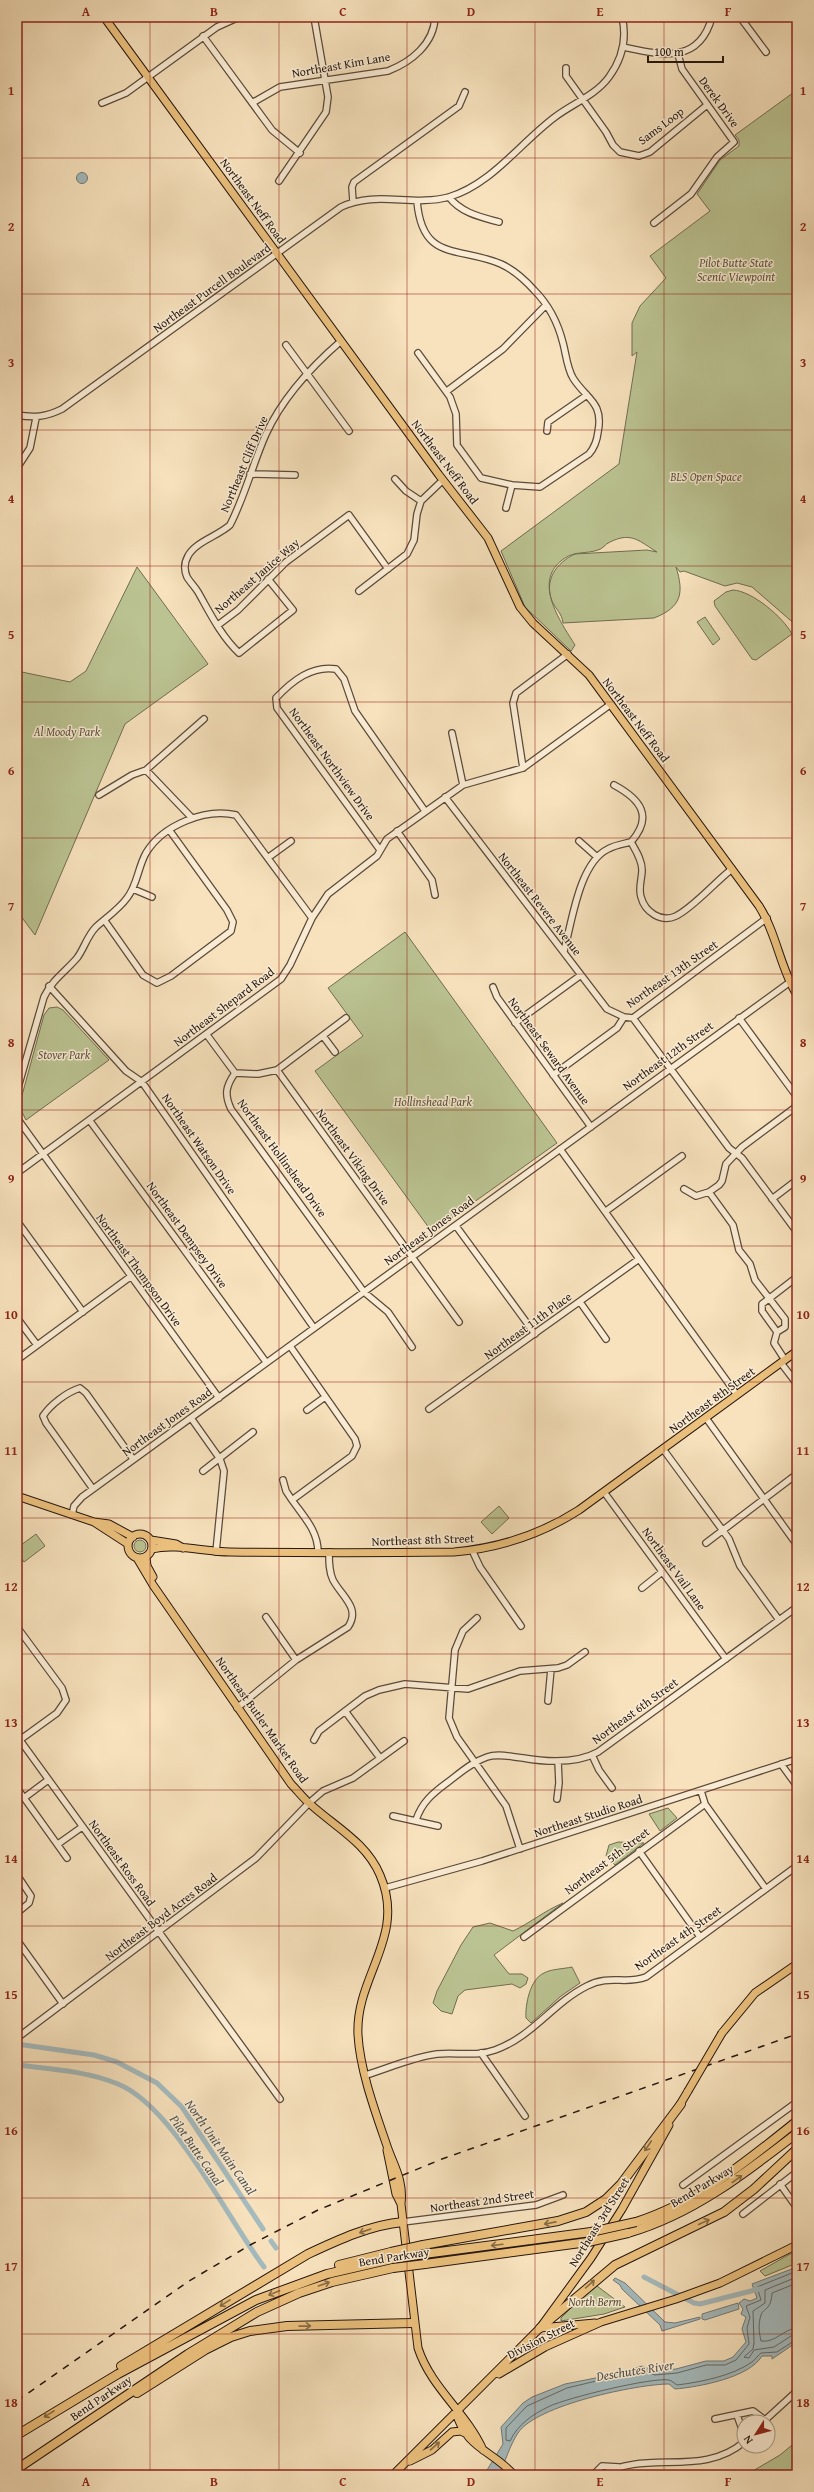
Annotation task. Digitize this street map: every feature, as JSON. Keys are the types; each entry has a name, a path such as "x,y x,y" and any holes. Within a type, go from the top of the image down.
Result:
{"highway":[{"path":"392,2255 423,2245 558,2221 589,2210 606,2199 621,2184 681,2104"},
{"name":"Bend Parkway","path":"17,2435 65,2404 212,2323 256,2300 293,2285 392,2255 424,2254 591,2232 636,2222 672,2208 711,2187 797,2122"},
{"name":"Bend Parkway","path":"17,2469 219,2333 257,2312 299,2293 332,2282 394,2268 588,2242 628,2233 662,2222 696,2206 728,2186 797,2133"},
{"path":"540,2328 615,2265 729,2208 754,2189 797,2148"},
{"path":"65,2404 108,2374 308,2254 366,2231 403,2222"},
{"path":"97,2414 150,2386 205,2350 231,2337 250,2331 287,2326 413,2323"}],"main road":[{"name":"Northeast Neff Road","path":"104,17 443,480 488,538 520,607 533,623 568,654 588,675 611,704 767,918 790,982 797,996"},
{"name":"Northeast 8th Street","path":"152,1550 160,1547 216,1552 472,1550 512,1542 548,1528 604,1492 797,1352"},
{"path":"17,1496 94,1522 109,1524 133,1537"},
{"path":"94,1522 128,1544"},
{"path":"142,1534 151,1540 152,1550 146,1557 137,1558 129,1551 128,1544 133,1537 142,1534"},
{"name":"Northeast 8th Street","path":"151,1540 176,1544 183,1548"},
{"name":"Northeast Butler Market Road","path":"146,1557 147,1566 158,1589"},
{"name":"Northeast Butler Market Road","path":"137,1558 282,1773 309,1803 366,1850 373,1860 385,1888 388,1905 386,1934 365,1990 358,2021 361,2055 387,2146 388,2162 401,2204 413,2323 423,2363 434,2383 456,2412"},
{"name":"Northeast 3rd Street","path":"393,2475 492,2378 540,2328 591,2258 619,2215 722,2033 756,1993 797,1964"},
{"name":"Division Street","path":"492,2378 545,2347 601,2322 689,2295 744,2273 797,2245"},
{"name":"Division Street","path":"540,2328 601,2322"},
{"path":"456,2412 460,2424 477,2447 483,2450 513,2474"},
{"path":"456,2412 478,2438 483,2450"},
{"path":"403,2465 432,2450 452,2432 461,2431 467,2434"}],"street":[{"path":"102,103 126,93 228,19 239,17"},
{"path":"279,181 300,153 326,112 328,97 314,17"},
{"name":"Northeast Kim Lane","path":"252,103 280,87 388,71 404,64 419,53 429,38 435,17"},
{"name":"Northeast Purcell Boulevard","path":"17,415 36,418 49,416 62,409 278,254 331,214 352,202 372,198 417,201 448,197 479,183 554,117 582,99 608,78 623,48 622,17"},
{"path":"623,48 664,55 678,54 693,47 702,40 709,29 712,17"},
{"path":"740,17 766,52"},
{"path":"203,36 272,130 300,153"},
{"name":"Derek Drive","path":"654,223 694,191 717,157 734,142 682,70 678,54"},
{"name":"Sams Loop","path":"566,68 566,76 606,132 613,145 620,152 639,156 650,152 706,105"},
{"path":"352,202 352,187 354,182 459,106 465,92"},
{"path":"448,197 453,203 471,214 499,222"},
{"path":"417,201 422,230 434,243 448,251 501,264 518,275 546,304 558,328 570,374 598,408 600,423 596,441 589,454 547,484 540,487 512,485 481,478 457,445 456,414 447,391 418,353"},
{"path":"447,391 503,349 546,304"},
{"name":"Northeast Cliff Drive","path":"268,579 293,610 239,654 218,625 187,576 184,564 188,554 223,532 230,525 266,433 288,396 307,373 341,341"},
{"path":"286,345 349,431"},
{"path":"548,431 548,422 587,395"},
{"path":"17,468 30,448 36,418"},
{"path":"250,474 295,475"},
{"path":"395,479 406,491 422,501"},
{"path":"359,591 407,554 412,545 417,514 422,501 443,480"},
{"path":"506,508 512,485"},
{"name":"Northeast Janice Way","path":"218,625 238,610 286,562 349,515 388,569"},
{"path":"523,768 513,703 516,694 568,654"},
{"name":"Northeast Northview Drive","path":"380,850 277,708 276,698 283,690 314,669 324,667 336,669 344,679 355,712 425,811"},
{"name":"Northeast Shepard Road","path":"17,1173 281,980 290,965 312,918 328,894 371,861 387,839 463,785 523,768 611,704"},
{"path":"99,795 132,775 146,770 204,719"},
{"path":"452,733 463,785"},
{"path":"146,770 191,817"},
{"path":"564,951 585,873 597,857 606,849 631,842 643,826 644,815 634,800 626,792 614,785"},
{"name":"Northeast Revere Avenue","path":"445,798 484,851 564,951 607,1010 624,1017"},
{"path":"17,1090 44,997 49,986 77,958 92,932 128,898 133,889 146,853 170,831 191,817 214,813 236,816 269,857 312,918"},
{"path":"105,921 143,975 157,983 171,976 231,931 233,922 227,910 170,831"},
{"path":"397,832 432,880 435,895"},
{"path":"269,857 291,841"},
{"path":"579,841 597,857"},
{"path":"631,842 642,863 640,896 643,904 654,915 663,918 675,916 686,909 732,869"},
{"path":"133,889 152,897"},
{"name":"Northeast 13th Street","path":"553,1075 617,1028 624,1017 633,1018 767,918"},
{"path":"515,1023 581,975"},
{"name":"Northeast 12th Street","path":"560,1149 790,982"},
{"name":"Northeast Watson Drive","path":"49,986 126,1070 142,1082 314,1328"},
{"name":"Northeast Seward Avenue","path":"494,987 496,996 590,1127"},
{"path":"207,1035 235,1073 258,1074 277,1070 346,1018"},
{"path":"633,1018 729,1148 737,1154 797,1232"},
{"path":"739,1018 797,1097"},
{"path":"323,1036 335,1052"},
{"name":"Northeast Viking Drive","path":"277,1070 459,1322"},
{"name":"Northeast Hollinshead Drive","path":"235,1073 227,1084 226,1092 232,1109 364,1292 388,1312 412,1347"},
{"path":"684,1190 696,1196 709,1192 722,1181 724,1168 742,1146 797,1106"},
{"name":"Northeast Thompson Drive","path":"17,1118 130,1277 219,1398"},
{"name":"Northeast Dempsey Drive","path":"90,1121 266,1362"},
{"path":"560,1149 737,1395"},
{"name":"Northeast Jones Road","path":"72,1514 77,1502 93,1489 560,1149"},
{"path":"606,1211 682,1156"},
{"path":"772,1199 797,1180"},
{"path":"709,1192 732,1225 739,1250 750,1264 756,1280 770,1298 786,1324 777,1332 774,1343 783,1362 797,1384"},
{"path":"17,1221 83,1312"},
{"path":"456,1226 535,1334"},
{"name":"Northeast 11th Place","path":"429,1409 639,1259"},
{"path":"17,1360 130,1277"},
{"path":"777,1332 762,1311 762,1304 797,1277"},
{"path":"580,1302 606,1339"},
{"path":"17,1318 37,1345"},
{"path":"290,1346 356,1442 357,1451 292,1500"},
{"path":"93,1489 46,1423 43,1416 47,1409 74,1390 80,1388 86,1393 134,1459"},
{"path":"307,1410 325,1397"},
{"path":"191,1418 220,1459 224,1478 216,1552"},
{"path":"706,1418 797,1545"},
{"path":"203,1471 253,1432"},
{"path":"663,1449 729,1539 740,1566 779,1620"},
{"path":"706,1543 763,1498 797,1474"},
{"path":"283,1480 286,1491 315,1533 318,1552"},
{"name":"Northeast Vail Lane","path":"604,1492 726,1659"},
{"path":"472,1550 480,1567 521,1626"},
{"path":"238,1708 296,1660 348,1627 353,1619 354,1611 351,1605 332,1579 329,1552"},
{"path":"642,1588 662,1572"},
{"name":"Northeast 6th Street","path":"416,1820 419,1811 430,1796 475,1762 488,1756 498,1755 540,1761 558,1761 592,1755 797,1607"},
{"path":"266,1617 296,1660"},
{"path":"477,1618 463,1631 457,1643 451,1688 450,1718 452,1730 506,1806 520,1849"},
{"path":"17,1627 62,1688 66,1700 57,1713 18,1740"},
{"path":"314,1740 319,1730 372,1692 405,1684 451,1688 478,1687 520,1671 551,1669 567,1665 585,1652"},
{"path":"548,1701 551,1669"},
{"path":"345,1711 380,1758"},
{"name":"Northeast Ross Road","path":"18,1740 280,2099"},
{"name":"Northeast Boyd Acres Road","path":"17,2038 256,1858 309,1803 328,1788 353,1778 404,1741"},
{"path":"592,1755 599,1770 612,1788"},
{"name":"Northeast Studio Road","path":"385,1888 520,1849 797,1759"},
{"path":"557,1799 559,1783 558,1761"},
{"path":"781,1764 797,1786"},
{"path":"24,1798 48,1780"},
{"path":"17,1788 67,1858"},
{"path":"700,1791 704,1804 766,1888"},
{"name":"Northeast 5th Street","path":"524,1937 704,1804"},
{"path":"393,1816 438,1826"},
{"path":"58,1844 82,1827"},
{"path":"639,1851 700,1937"},
{"name":"Northeast 4th Street","path":"366,2075 437,2054 481,2053 493,2051 518,2039 543,2021 564,2001 594,1982 609,1979 630,1981 646,1977 766,1888 797,1867"},
{"path":"17,1875 31,1896 29,1904 17,1913"},
{"path":"17,1940 63,2004"},
{"path":"481,2053 525,2116"},
{"path":"683,2185 797,2102"},
{"path":"743,2214 797,2172"},
{"path":"780,2184 797,2208"},
{"name":"Northeast 2nd Street","path":"403,2222 536,2205 563,2195"},
{"path":"772,2414 797,2391"},
{"path":"741,2414 753,2411 756,2414"},
{"path":"715,2419 736,2415"},
{"path":"601,2475 619,2467 641,2462 700,2462 720,2456 736,2447"},
{"path":"593,2475 602,2466 619,2467"}],"green space":[{"path":"797,90 797,626 752,587 737,583 725,586 684,571 680,572 676,567 680,584 678,598 670,609 654,618 563,623 552,601 556,613 575,645 571,651 525,607 501,551 619,464 637,352 632,356 632,323 640,306 666,278 650,256 710,211 697,194 720,160 739,146 739,140 735,135","holes":["624,538 635,539 657,552 647,550 575,554 557,567 551,579 550,592 550,578 555,567 565,558 573,554 600,549 610,542"]},
{"name":"Al Moody Park","path":"137,567 208,664 125,724 35,935 17,911 17,671 70,682 86,671"},
{"path":"733,590 741,591 758,600 782,620 792,634 756,660 752,659 715,606 714,601 726,592"},
{"path":"705,617 720,639 713,645 697,622"},
{"name":"Hollinshead Park","path":"405,932 557,1143 432,1232 315,1071 363,1036 328,988"},
{"name":"Stover Park","path":"57,1007 63,1010 109,1060 26,1120 21,1110 21,1099 44,1015 49,1008"},
{"path":"499,1506 509,1518 492,1534 481,1522"},
{"path":"36,1534 45,1546 24,1562 17,1553 17,1548"},
{"path":"138,1540 142,1540 146,1546 142,1552 138,1552 134,1548 134,1544"},
{"path":"668,1808 677,1818 660,1831 649,1814"},
{"path":"618,1842 644,1843 615,1865 606,1856 609,1845"},
{"path":"563,1903 494,1955 509,1974 522,1974 528,1978 526,1984 520,1988 512,1984 465,1990 458,1996 452,2014 441,2011 433,2003 437,1991 461,1945 473,1927 490,1923 513,1931"},
{"path":"572,1967 580,1983 561,1996 531,2023 526,2018 526,2006 529,1993 535,1981 539,1976 547,1972"},
{"path":"797,2250 797,2263 765,2276 760,2271"},
{"name":"North Berm","path":"597,2286 625,2307 604,2314 561,2321 561,2318 590,2288"},
{"path":"797,2441 797,2475 746,2475 780,2455"}],"water":[{"path":"80,173 84,173 86,174 86,182 80,183 77,180 77,176"},
{"name":"Deschutes River","path":"797,2267 797,2342 772,2359 772,2356 762,2356 755,2364 735,2376 696,2386 675,2389 669,2384 654,2385 612,2392 566,2405 528,2423 515,2438 499,2475 484,2475 503,2444 501,2427 523,2403 532,2397 565,2384 621,2373 642,2366 655,2371 676,2369 706,2361 724,2361 733,2357 746,2342 742,2329 746,2317 741,2314 743,2309 739,2303 744,2299 750,2301 757,2298 752,2284"},
{"path":"615,2278 625,2283 665,2322 675,2323 700,2317 700,2319 662,2331 660,2325 622,2289 620,2285 613,2280"},
{"path":"738,2303 739,2309 705,2320 702,2319 702,2314"}],"waterway":[{"name":"North Unit Main Canal","path":"17,2044 94,2055 117,2062 157,2083 182,2107 263,2229"},
{"name":"Pilot Butte Canal","path":"17,2065 68,2071 94,2076 118,2084 139,2096 159,2115 179,2139 198,2165 264,2267"},
{"name":"North Unit Main Canal","path":"271,2241 276,2248"},
{"name":"North Unit Main Canal","path":"644,2277 694,2303 700,2304 759,2289"}],"railway":[{"path":"17,2401 189,2281 252,2244 318,2210 442,2159 797,2034"}],"park label":[{"name":"Pilot Butte State Scenic Viewpoint","path":"736,270"},
{"name":"BLS Open Space","path":"706,477"}]}
